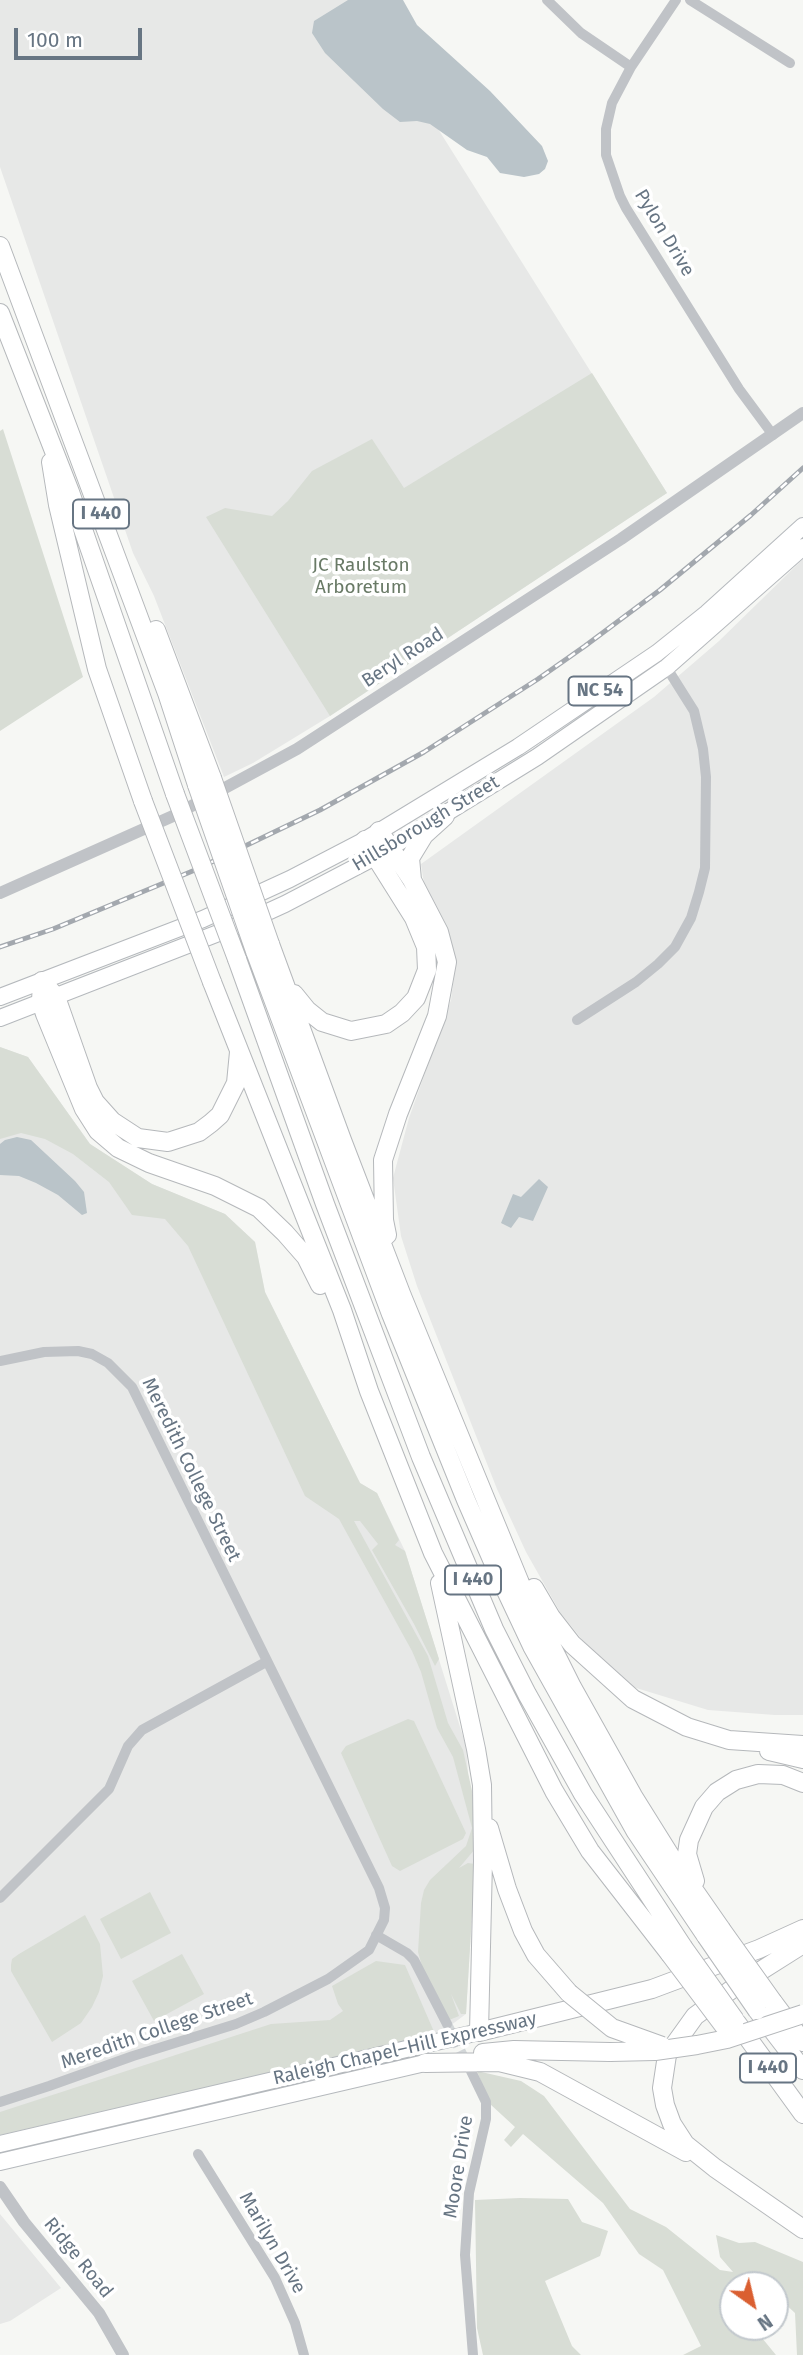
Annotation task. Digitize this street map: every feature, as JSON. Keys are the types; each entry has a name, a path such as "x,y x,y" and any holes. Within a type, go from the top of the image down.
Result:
{"highway":[{"name":"I 440","path":"0,246 167,693 204,781 391,1314 500,1578 532,1646 636,1832 713,1927 803,2070"},
{"name":"I 440","path":"0,313 84,531 175,794 416,1444 494,1629 583,1794 676,1951 803,2114"},
{"path":"46,428 58,505 97,669 143,801 342,1310 369,1391 433,1553 554,1791 590,1851 676,1951"},
{"path":"412,880 410,858 424,835 444,816"},
{"path":"262,947 283,981 307,1010 322,1022 351,1031 386,1024 402,1013 416,998 427,970 426,947 372,835"},
{"path":"382,853 412,880 439,932 447,962 437,1016 398,1114 383,1160 384,1220 402,1296"},
{"path":"41,981 95,1102 112,1121 138,1138 168,1142 185,1138 199,1132 220,1115 236,1083 239,1049"},
{"path":"283,981 402,1296 520,1583 578,1697 633,1796 713,1927"},
{"path":"49,999 80,1099 98,1131 118,1148 149,1163 246,1200 271,1218 306,1257 369,1391"},
{"path":"500,1531 551,1617 572,1644 633,1699 687,1727 803,1759"},
{"path":"433,1553 476,1749 483,1808 479,2032"},
{"path":"729,1740 803,1745"},
{"path":"713,1927 687,1854 693,1827 704,1807 717,1792 736,1780 758,1774 783,1776 803,1783"},
{"path":"483,1808 507,1889 523,1931 536,1955 569,1993 612,2028 667,2049"},
{"path":"760,1949 803,1921"},
{"name":"Raleigh Chapel–Hill Expressway","path":"479,2032 652,1989 760,1949 803,1929"},
{"path":"803,1944 703,2010 688,2024 667,2055 662,2088 672,2124 685,2144 803,2229"},
{"path":"765,2006 803,2042"},
{"name":"Raleigh Chapel–Hill Expressway","path":"425,2063 489,2052 667,2049 727,2039 803,2014"},
{"path":"425,2063 499,2062 540,2072 715,2168"}],"main road":[{"name":"Hillsborough Street","path":"0,997 203,919 290,879 372,835 662,660 706,613 803,526"},
{"name":"Hillsborough Street","path":"0,1018 239,925 382,853 537,757 803,547"},
{"name":"Raleigh Chapel–Hill Expressway","path":"0,2144 479,2032"},
{"name":"Raleigh Chapel–Hill Expressway","path":"0,2162 425,2063"}],"street":[{"path":"547,0 581,33 631,67"},
{"name":"Pylon Drive","path":"676,0 631,67 612,103 606,129 606,155 620,196 739,389 773,435"},
{"path":"690,0 790,63"},
{"name":"Beryl Road","path":"0,893 173,816 280,759 621,540 803,414"},
{"path":"578,1020 636,982 675,947 691,918 699,892 705,855 706,777 703,749 694,711 662,660"},
{"name":"Meredith College Street","path":"0,1361 44,1352 78,1351 100,1358 126,1378 379,1888 385,1908 384,1920 369,1950 353,1963 264,2012 236,2024 0,2102"},
{"path":"0,1898 109,1788 128,1746 142,1730 266,1662"},
{"path":"376,1936 407,1953 414,1960 447,2024"},
{"name":"Moore Drive","path":"471,2071 486,2102 486,2119 469,2193 465,2255 474,2355"},
{"name":"Marilyn Drive","path":"198,2154 275,2278 290,2309 304,2355"},
{"name":"Ridge Road","path":"0,2187 24,2222 99,2313 123,2355"}],"shaded area":[{"path":"0,0 357,0 667,493 330,716 253,763 224,777 154,596 133,553 0,167"},
{"path":"348,0 403,0 417,25 490,91 542,146 548,161 545,169 539,174 524,177 500,173 487,157 467,150 430,124 417,121 400,122 383,109 325,53 312,33 314,21"},
{"path":"803,559 803,1715 775,1715 708,1710 633,1687 591,1651 560,1612 526,1552 497,1489 417,1286 401,1236 393,1178 409,1118 451,1000 456,959 439,912 424,884 421,864 654,697 719,641"},
{"path":"0,1047 28,1057 90,1144 152,1184 225,1214 255,1242 265,1292 360,1483 377,1493 405,1551 466,1746 475,1864 466,2014 443,2031 0,2136"},
{"path":"17,1137 31,1140 75,1181 84,1192 87,1213 82,1215 58,1195 36,1183 19,1176 0,1175 0,1144"},
{"path":"539,1179 548,1187 533,1221 519,1217 511,1228 501,1223 513,1194 521,1197"},
{"path":"0,2214 61,2288 10,2321 0,2324"}],"green space":[{"name":"JC Raulston Arboretum","path":"592,373 667,493 330,716 206,517 225,508 272,516 312,471 372,439 404,488"},
{"path":"3,429 83,677 0,731 0,431"},
{"path":"0,1047 28,1057 90,1144 152,1184 225,1214 255,1242 265,1292 360,1483 377,1493 399,1540 395,1545 405,1551 439,1659 435,1666 372,1550 378,1544 360,1521 354,1521 428,1656 448,1723 463,1750 474,1800 475,1849 459,1868 468,1863 475,1864 466,2014 461,2014 451,1994 459,2016 449,2020 422,1966 418,1952 424,1890 430,1880 466,1846 472,1828 453,1757 437,1728 412,1651 339,1519 305,1496 188,1246 165,1219 132,1215 109,1182 73,1154 45,1139 21,1133 0,1139"},
{"path":"408,1719 414,1721 466,1833 463,1839 400,1871 392,1866 341,1753 346,1746"},
{"path":"150,1892 171,1933 121,1959 100,1919"},
{"path":"85,1915 100,1944 103,1976 99,1992 81,2023 52,2042 11,1971 12,1959"},
{"path":"182,1954 204,1994 154,2021 132,1981"},
{"path":"376,1961 405,1965 435,2034 0,2135 0,2112 271,2024 330,2020 343,2011 332,1986"},
{"path":"477,2071 521,2081 544,2096 630,2209 666,2227 720,2270 726,2271 719,2271 719,2341 764,2341 776,2355 683,2355 701,2346 663,2270 639,2254 603,2203 523,2134 511,2147 504,2140 515,2127 490,2104"},
{"path":"568,2199 582,2222 608,2231 600,2256 545,2281 572,2346 581,2355 483,2355 477,2328 475,2200"},
{"path":"716,2235 739,2243 755,2242 803,2262 803,2355 797,2355 795,2313 789,2307 789,2271 732,2271 720,2257"}],"tunnel":[{"path":"447,2024 467,2064"}],"railway":[{"path":"0,947 53,929 195,870 320,810 424,752 538,679 660,590 803,468"}]}
